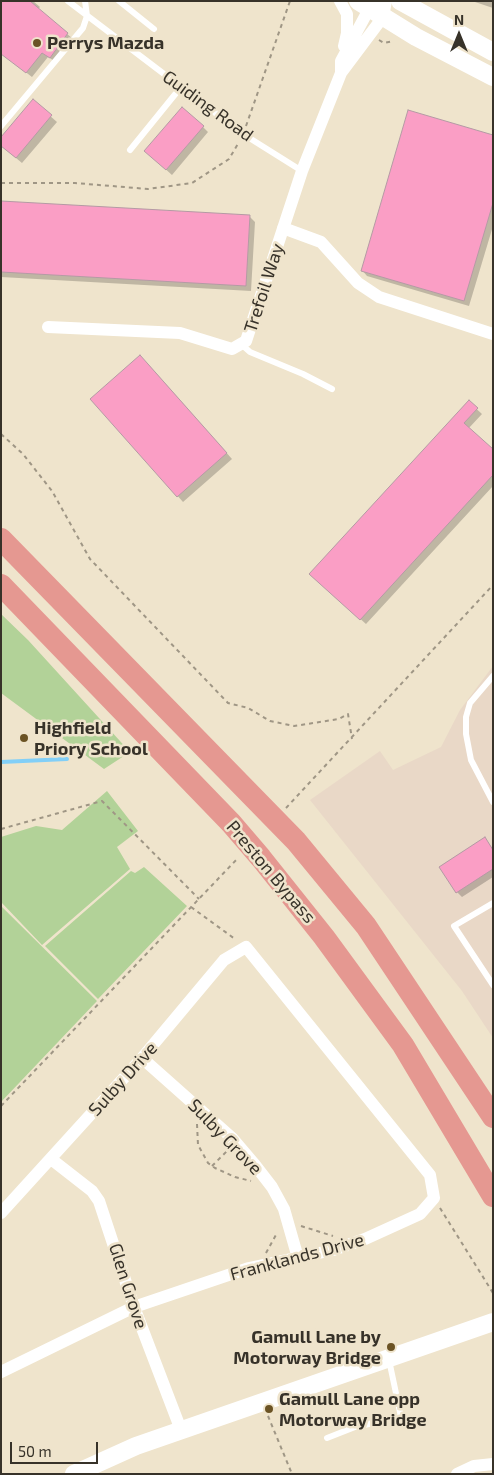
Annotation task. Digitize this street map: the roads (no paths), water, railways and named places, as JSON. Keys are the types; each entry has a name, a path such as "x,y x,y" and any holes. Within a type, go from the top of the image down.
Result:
{"highway":[{"name":"Preston Bypass","path":"1,539 296,841 366,926 493,1117"},
{"name":"Preston Bypass","path":"1,585 231,823 273,872 324,937 403,1045 493,1196"}],"main road":[{"path":"400,1 493,52"},
{"path":"375,6 493,77"},
{"path":"74,1474 136,1446 493,1322"}],"street":[{"name":"Trefoil Way","path":"340,1 347,14 348,24 341,67"},
{"name":"Trefoil Way","path":"48,327 180,333 232,349 246,341 302,171 341,67 375,6"},
{"path":"283,228 321,242 358,283 379,297 493,334"},
{"name":"Sulby Drive","path":"1,1213 142,1058 224,960 246,947 430,1175 434,1198"},
{"name":"Sulby Grove","path":"142,1058 235,1142 263,1176 284,1209 298,1258"},
{"name":"Glen Grove","path":"51,1160 92,1191 100,1201 134,1307 181,1430"},
{"name":"Franklands Drive","path":"1,1372 134,1307 249,1268 338,1248 401,1224 420,1214 434,1198"},
{"path":"457,1474 474,1466 493,1464"}],"lane":[{"name":"Guiding Road","path":"68,1 243,134 302,171"},
{"path":"1,126 83,28 87,16 85,1"},
{"path":"119,1 154,29"},
{"path":"130,150 181,87"},
{"path":"241,344 250,352 296,371 332,389"},
{"path":"493,676 470,703 466,717 466,734 471,760 493,802"},
{"path":"493,904 454,926 493,985"},
{"path":"327,1438 355,1427 401,1417 389,1358"}],"waterway":[{"path":"1,762 67,759"}],"place":[{"name":"Perrys Mazda","path":"37,43"},
{"name":"Highfield Priory School","path":"24,738"},
{"name":"Gamull Lane by Motorway Bridge","path":"391,1347"},
{"name":"Gamull Lane opp Motorway Bridge","path":"269,1409"}]}
